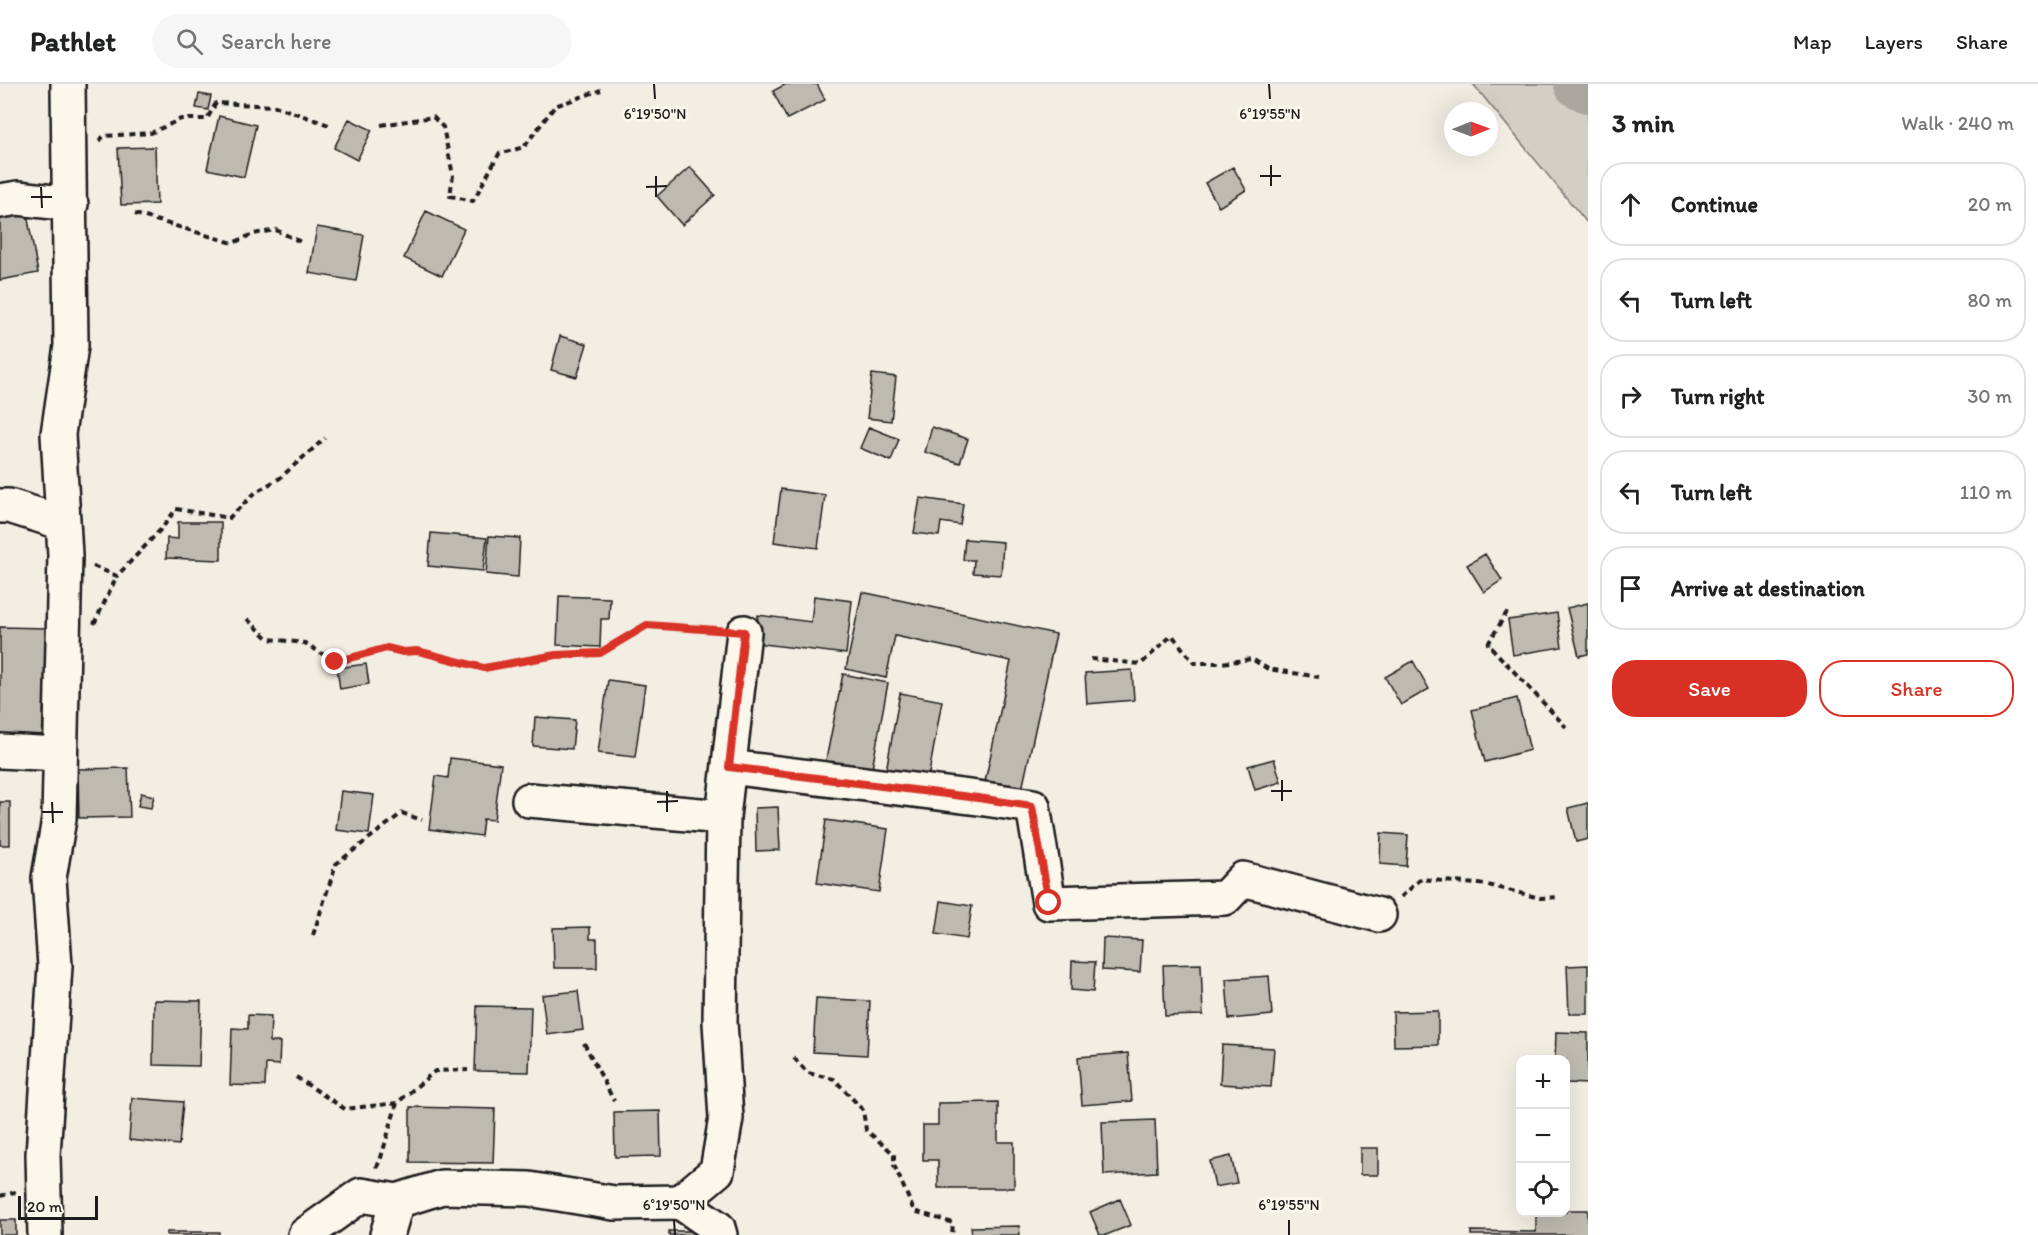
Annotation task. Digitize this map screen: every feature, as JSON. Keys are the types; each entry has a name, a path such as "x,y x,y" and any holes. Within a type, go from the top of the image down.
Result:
{"street":[{"path":"45,1235 42,1155 55,966 49,878 59,819 64,539 58,434 71,346 68,84"},
{"path":"0,201 70,190"},
{"path":"0,506 9,506 64,539"},
{"path":"680,1202 717,1171 726,1118 720,1022 723,817 744,632"},
{"path":"0,751 60,754"},
{"path":"729,767 1032,806 1049,903 1225,898 1243,879 1379,915"},
{"path":"529,800 723,817"},
{"path":"305,1235 361,1195 397,1202 442,1187 529,1189 614,1203 680,1202 718,1228 720,1235"},
{"path":"387,1235 397,1202"}],"path":[{"path":"381,124 433,117 443,128 453,175 450,196 473,201 499,154 524,147 555,106 601,90"},
{"path":"70,190 104,136 151,133 181,119 207,119 216,103 275,106 329,125"},
{"path":"135,214 233,243 253,234 276,230 303,243"},
{"path":"64,539 117,576 163,527 176,509 229,518 256,492 280,478 325,438"},
{"path":"1507,612 1488,644 1566,727"},
{"path":"247,619 269,639 305,643 335,662 387,648 403,652 418,651 484,668 556,655 600,653 647,625 744,632"},
{"path":"1091,659 1141,664 1172,635 1194,663 1222,663 1252,658 1268,669 1319,677"},
{"path":"313,935 336,864 402,813 422,820"},
{"path":"1379,915 1421,879 1488,885 1540,898 1560,897"},
{"path":"584,1043 614,1101"},
{"path":"794,1058 808,1073 834,1079 863,1110 866,1130 894,1154 894,1165 914,1211 953,1223 952,1235"},
{"path":"296,1077 345,1109 397,1103 435,1071 468,1070"},
{"path":"361,1195 380,1161 397,1103"}],"shaded area":[{"path":"1473,84 1588,84 1588,224 1498,114 1498,102 1488,102"}],"building":[{"path":"786,84 817,84 825,100 787,119 773,91"},
{"path":"199,94 211,96 208,110 196,108"},
{"path":"219,116 256,125 244,177 207,169"},
{"path":"349,119 372,130 357,160 334,148"},
{"path":"155,147 157,204 121,205 118,148"},
{"path":"690,167 715,195 682,225 657,196"},
{"path":"1233,167 1246,190 1219,207 1205,183"},
{"path":"25,203 38,273 0,280 0,207"},
{"path":"426,211 464,229 442,276 404,258"},
{"path":"317,227 364,235 356,281 309,273"},
{"path":"560,336 587,344 577,377 551,370"},
{"path":"872,374 896,377 891,421 867,418"},
{"path":"869,427 899,439 891,461 860,448"},
{"path":"932,427 968,439 960,463 925,452"},
{"path":"781,489 825,495 818,548 774,542"},
{"path":"920,498 963,504 960,525 941,522 939,536 914,533"},
{"path":"178,522 221,522 221,560 166,558 167,538 178,539"},
{"path":"431,533 487,538 483,571 428,566"},
{"path":"489,536 520,538 518,577 486,574"},
{"path":"965,539 1003,542 1001,575 973,573 974,560 963,560"},
{"path":"1485,554 1502,580 1484,592 1467,565"},
{"path":"862,592 1056,634 1021,794 984,786 1011,661 895,636 886,678 846,669"},
{"path":"559,596 610,598 609,619 601,619 600,647 557,645"},
{"path":"814,596 852,601 846,654 755,643 758,615 811,622"},
{"path":"1588,603 1588,654 1579,656 1567,608"},
{"path":"1557,613 1562,647 1513,655 1508,620"},
{"path":"0,627 47,628 42,742 0,740"},
{"path":"1413,661 1429,689 1401,705 1385,677"},
{"path":"366,664 369,684 340,689 337,668"},
{"path":"1132,670 1134,700 1087,704 1085,673"},
{"path":"843,674 888,683 871,774 825,765"},
{"path":"608,680 645,685 635,757 598,753"},
{"path":"900,693 942,701 926,790 884,782"},
{"path":"1517,698 1530,750 1485,762 1472,710"},
{"path":"535,717 575,720 572,749 533,746"},
{"path":"450,758 501,764 494,820 483,819 481,836 429,829 436,776 448,778"},
{"path":"1274,759 1281,782 1255,790 1248,766"},
{"path":"128,768 130,817 79,818 78,769"},
{"path":"341,791 374,795 369,834 336,830"},
{"path":"141,793 154,796 151,808 138,806"},
{"path":"0,802 10,802 10,845 0,845"},
{"path":"1588,803 1588,839 1576,842 1568,808"},
{"path":"778,807 780,850 756,851 755,808"},
{"path":"826,820 888,829 879,892 817,883"},
{"path":"1381,833 1408,835 1406,866 1380,864"},
{"path":"941,901 972,906 967,939 936,934"},
{"path":"590,927 590,939 597,939 597,968 554,968 553,928"},
{"path":"1103,938 1142,940 1140,972 1102,970"},
{"path":"1072,961 1095,962 1093,992 1071,990"},
{"path":"1201,964 1203,1015 1165,1016 1163,965"},
{"path":"1588,965 1588,1014 1569,1014 1567,966"},
{"path":"1269,976 1272,1015 1229,1019 1226,979"},
{"path":"578,991 583,1030 547,1035 542,995"},
{"path":"816,998 870,1001 867,1055 813,1052"},
{"path":"154,1000 201,1001 199,1066 153,1065"},
{"path":"477,1006 531,1007 529,1072 475,1071"},
{"path":"1438,1011 1438,1045 1394,1046 1393,1012"},
{"path":"248,1015 271,1016 270,1042 280,1042 279,1065 266,1064 265,1086 230,1085 232,1028 248,1029"},
{"path":"1556,1032 1588,1033 1588,1084 1570,1083 1570,1055 1555,1055"},
{"path":"1222,1045 1274,1048 1271,1087 1220,1084"},
{"path":"1128,1053 1132,1101 1082,1105 1078,1057"},
{"path":"132,1098 183,1102 179,1145 129,1140"},
{"path":"998,1102 998,1142 1014,1142 1014,1188 938,1188 938,1160 923,1160 923,1125 938,1125 938,1103"},
{"path":"410,1107 495,1109 493,1163 410,1162"},
{"path":"660,1111 661,1156 615,1157 614,1112"},
{"path":"1155,1120 1157,1172 1104,1175 1102,1122"},
{"path":"1360,1148 1378,1148 1378,1175 1360,1175"},
{"path":"1231,1156 1237,1183 1215,1187 1210,1161"},
{"path":"1120,1199 1131,1225 1106,1235 1100,1235 1090,1212"},
{"path":"1570,1210 1588,1210 1588,1235 1471,1235 1471,1231 1536,1232 1536,1217 1570,1217"},
{"path":"0,1220 16,1220 16,1235 0,1235"},
{"path":"1019,1226 1020,1235 972,1235 971,1227"},
{"path":"669,1231 710,1231 710,1235 669,1235"},
{"path":"167,1232 219,1232 219,1235 167,1235"}],"waterway":[{"path":"1578,84 1588,89"}],"route":[{"path":"335,662 387,648 403,652 418,651 484,668 556,655 600,653 647,625 744,632 729,767 1032,806 1049,903"}]}
